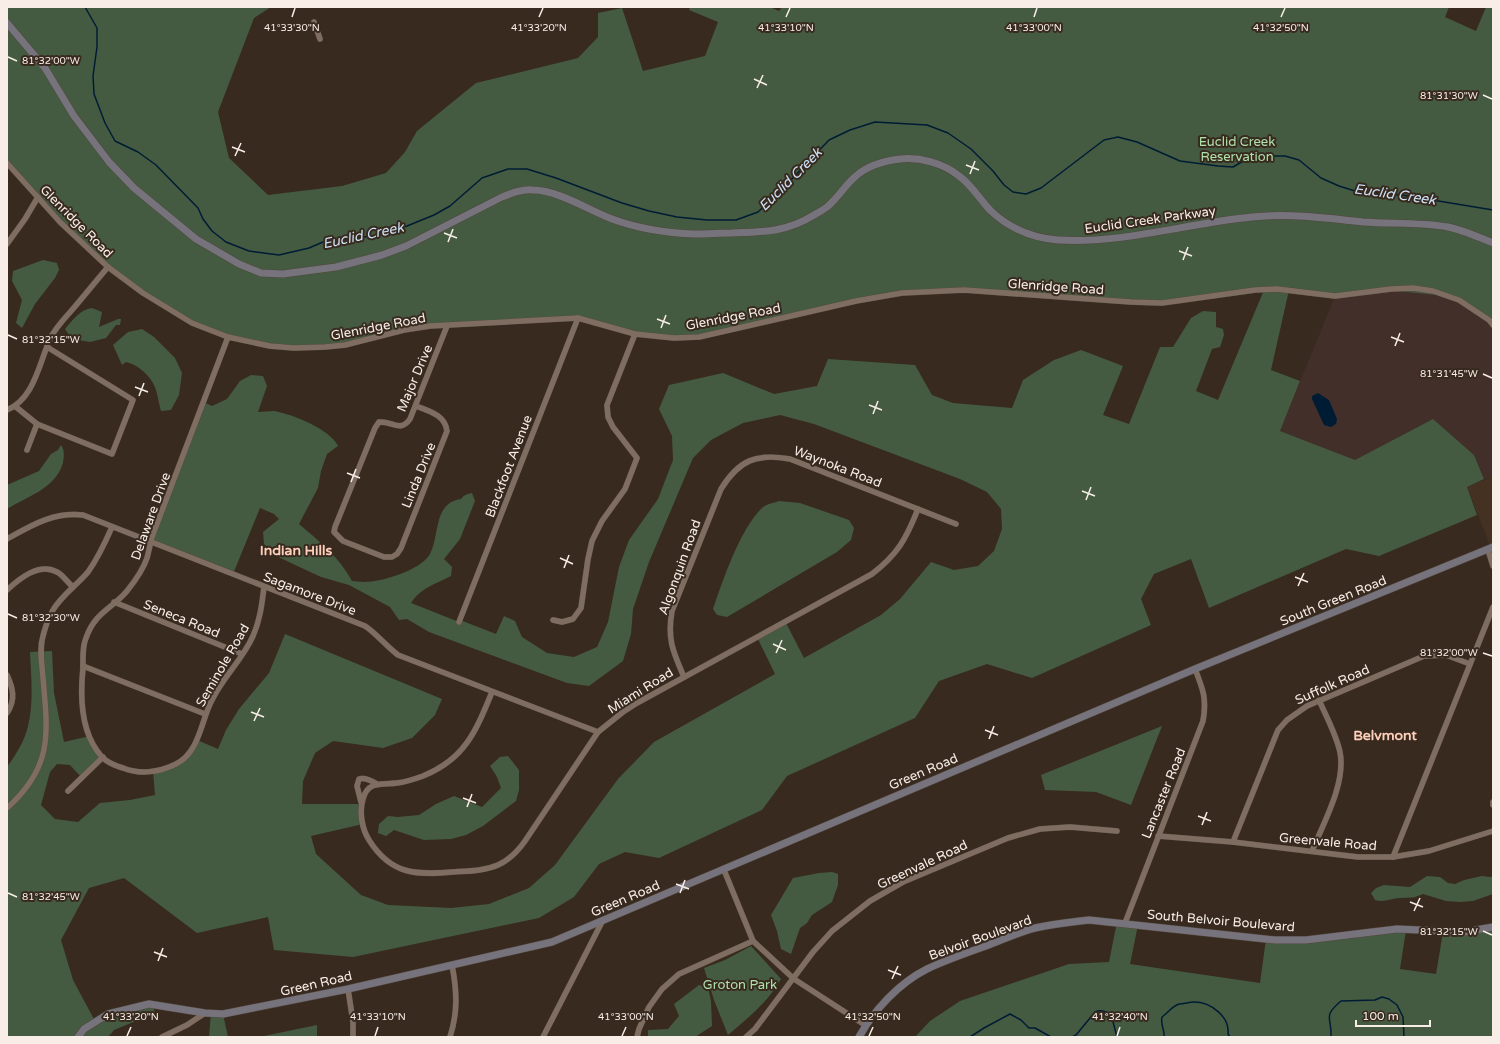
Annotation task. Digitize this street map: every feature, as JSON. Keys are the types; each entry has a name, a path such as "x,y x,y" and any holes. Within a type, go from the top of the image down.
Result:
{"street":[{"path":"314,22 320,38"},
{"name":"Euclid Creek Parkway","path":"7,23 44,68 74,116 109,162 134,188 196,239 240,264 261,273 283,274 336,267 382,255 406,246 502,196 517,191 534,190 554,194 613,219 638,227 695,234 769,232 804,222 827,208 855,176 880,162 918,158 941,165 960,176 991,211 1008,224 1030,235 1055,240 1086,241 1253,216 1286,216 1435,225 1451,228 1493,243"},
{"name":"Glenridge Road","path":"7,164 60,222 108,267 143,293 192,323 228,337 270,346 294,348 325,347 345,345 404,330 430,326 578,318 635,334 674,338 699,337 856,301 902,293 964,290 1131,302 1162,302 1255,290 1277,289 1335,296 1391,289 1413,288 1433,291 1459,300 1489,320 1493,325"},
{"path":"7,244 25,219 38,197"},
{"path":"7,410 16,407 29,391 56,329 108,267"},
{"name":"Blackfoot Avenue","path":"459,622 578,318"},
{"name":"Major Drive","path":"384,557 343,541 334,532 375,428 379,422 386,422 400,426 405,425 410,419 447,326"},
{"path":"553,620 562,622 573,619 580,608 592,541 602,521 624,488 637,458 613,427 608,417 607,405 635,334"},
{"name":"Delaware Drive","path":"103,757 92,741 87,728 81,681 83,647 86,637 98,615 126,592 142,571 148,557 151,542 228,337"},
{"path":"16,407 37,424 112,454 133,400 47,347"},
{"name":"Linda Drive","path":"384,557 392,557 397,554 401,548 447,431 446,425 440,417 416,406"},
{"path":"27,450 37,424"},
{"name":"Waynoka Road","path":"721,489 729,476 742,464 757,458 774,456 790,459 956,524"},
{"name":"Algonquin Road","path":"684,677 672,650 670,632 672,611 721,489"},
{"name":"Miami Road","path":"377,784 372,785 367,790 363,798 361,813 366,834 378,852 395,866 406,871 424,874 468,872 499,865 517,851 525,841 598,732 623,712 872,574 887,563 898,550 910,529 918,509"},
{"name":"Sagamore Drive","path":"7,539 32,525 53,517 70,514 83,515 365,626 373,631 398,655 598,732"},
{"path":"7,808 23,793 30,783 40,766 46,745 46,720 41,651 43,636 53,610 91,567 108,539 112,527"},
{"path":"1490,548 1493,566"},
{"name":"South Green Road","path":"1183,675 1490,548"},
{"path":"7,590 25,576 40,570 57,572 73,587"},
{"name":"Seminole Road","path":"103,757 115,765 127,770 149,772 163,769 178,763 188,754 197,740 205,714 222,683 252,638 259,622 264,587"},
{"name":"Seneca Road","path":"114,602 242,654"},
{"path":"1393,857 1493,606"},
{"name":"Suffolk Road","path":"1233,842 1278,730 1286,720 1319,700 1424,656 1446,655 1470,664"},
{"path":"83,666 205,714"},
{"name":"Lancaster Road","path":"1125,923 1203,720 1206,708 1205,697 1195,669"},
{"path":"7,674 12,685 14,696 13,703 7,713"},
{"name":"Green Road","path":"78,1037 84,1029 108,1014 149,1004 205,1013 223,1014 348,989 552,942 603,919 724,870 735,863 1183,675"},
{"path":"362,804 357,786 359,779 362,778 377,784 397,783 423,776 450,762 478,727 492,692"},
{"path":"1312,851 1336,791 1341,774 1341,759 1338,744 1319,700"},
{"path":"68,791 103,757"},
{"name":"Greenvale Road","path":"746,1037 755,1029 813,952 832,931 870,901 903,882 1008,838 1040,829 1070,827 1117,831"},
{"name":"Greenvale Road","path":"1158,836 1233,842 1358,857 1393,857 1429,851 1493,831"},
{"path":"724,870 754,941 794,979 865,1025"},
{"path":"543,1037 603,919"},
{"name":"South Belvoir Boulevard","path":"1089,920 1275,940 1306,940 1397,930 1464,932 1493,927"},
{"name":"Belvoir Boulevard","path":"859,1037 865,1025 889,998 926,970 967,952 1035,928 1089,920"},
{"path":"637,1037 649,1007 662,989 679,974 754,941"},
{"path":"450,1037 456,1021 457,1008 452,965"},
{"path":"348,989 353,1022 353,1037"},
{"path":"162,1037 187,1025 205,1013"}],"shaded area":[{"path":"1413,288 1459,300 1493,325 1493,476 1484,479 1474,455 1433,419 1355,460 1280,431 1335,296"},
{"path":"1493,476 1493,547 1491,548 1467,487"}],"green space":[{"name":"Euclid Creek Reservation","path":"7,7 271,7 254,18 218,112 229,158 268,195 342,186 386,173 405,152 417,131 476,83 578,58 598,37 598,13 622,8 643,71 705,56 718,22 689,10 690,7 770,7 779,11 782,7 1449,7 1445,17 1476,31 1486,7 1493,7 1493,325 1489,320 1447,296 1386,290 1344,295 1289,290 1271,370 1300,381 1280,431 1355,460 1433,419 1474,455 1484,479 1467,487 1477,515 1379,556 1346,549 1209,608 1191,559 1154,574 1141,599 1151,625 1032,678 987,664 939,681 915,718 787,776 762,810 659,858 625,852 599,864 574,897 539,918 353,957 274,950 268,917 197,933 124,878 89,888 61,940 73,980 95,1021 152,1004 155,1013 114,1030 108,1037 7,1037 7,767 22,742 27,731 30,717 32,689 30,652 52,651 54,693 64,742 90,736 103,757 82,778 70,765 57,764 50,772 41,805 55,819 78,822 100,803 130,800 155,795 153,771 178,763 197,740 218,749 226,730 239,709 269,673 285,634 442,699 435,715 412,738 383,748 333,741 315,753 303,781 302,804 362,804 363,824 311,836 316,854 361,895 388,905 451,908 489,904 529,888 555,865 618,779 654,742 775,674 757,637 785,621 804,658 881,615 900,599 931,562 954,570 978,566 994,551 1002,529 1001,509 987,492 960,479 814,424 780,415 743,423 711,440 693,458 649,562 633,609 631,634 623,661 589,686 567,683 429,632 407,619 399,620 390,607 349,585 321,577 276,556 264,544 263,532 279,519 274,514 260,508 233,574 151,542 203,402 212,406 227,399 240,381 251,375 263,376 267,386 258,412 274,411 290,415 319,428 334,440 338,446 327,454 321,471 318,488 299,524 335,557 352,581 364,582 381,580 410,570 425,560 430,554 439,521 446,507 452,502 472,493 475,501 460,539 444,559 452,567 451,576 424,590 411,603 459,622 460,620 496,634 504,616 515,621 522,637 547,653 574,657 597,647 608,622 619,567 629,540 658,499 673,460 672,436 659,409 669,385 723,373 774,394 817,386 828,359 915,365 932,395 953,403 1012,408 1023,380 1054,360 1081,350 1123,366 1103,415 1129,424 1160,347 1173,347 1191,318 1203,311 1216,312 1216,327 1223,329 1224,335 1220,347 1212,349 1196,391 1218,400 1264,290 1162,303 974,291 902,293 699,337 654,337 581,319 430,326 345,345 294,348 228,337 192,323 108,267 7,163"},
{"path":"43,260 57,263 59,270 55,278 35,304 22,328 16,323 22,300 12,281 13,271"},
{"path":"92,308 102,312 99,327 118,319 121,319 120,325 116,325 106,338 90,342 78,340 70,336 65,329 80,313"},
{"path":"142,329 154,337 175,358 182,373 179,395 171,410 161,411 156,390 148,376 136,366 126,362 122,365 113,345 128,332"},
{"path":"61,445 64,451 63,463 54,479 40,491 7,509 7,485 39,471 51,454 58,450"},
{"path":"779,501 800,503 849,520 854,528 851,540 837,552 727,617 717,615 713,609 733,556 746,529 762,508"},
{"path":"1162,726 1131,805 1096,792 1045,790 1041,775"},
{"path":"508,756 519,770 519,790 516,801 483,826 466,835 451,839 424,840 394,830 386,836 378,833 379,824 388,816 398,817 419,815 436,804 454,796 482,807 501,788 497,777 490,766 500,757"},
{"path":"832,872 838,874 838,885 832,902 812,915 807,923 800,928 791,954 781,949 777,931 771,915 793,878"},
{"path":"1427,876 1440,877 1448,883 1455,884 1464,880 1482,876 1493,876 1493,894 1473,901 1460,902 1446,901 1423,894 1414,897 1379,901 1375,900 1371,893 1376,888 1384,885 1410,887"},
{"path":"1117,922 1138,925 1130,964 1260,983 1266,939 1406,930 1400,969 1436,974 1443,932 1493,927 1493,1037 915,1037 930,1021 960,1001 1069,964 1109,962"},
{"name":"Groton Park","path":"751,946 781,979 764,1002 728,1035 714,1000 704,968 725,960"},
{"path":"699,985 708,988 711,1001 712,1026 695,1037 648,1037 648,1030 668,1029 679,1016 674,1004"},
{"path":"211,1013 223,1014 228,1037 209,1037"},
{"path":"317,1025 317,1037 259,1037"}],"water":[{"path":"1318,393 1329,400 1337,419 1336,424 1331,427 1324,425 1312,399 1312,396"}],"waterway":[{"name":"Euclid Creek","path":"85,7 97,28 97,47 93,76 94,94 105,123 115,141 138,152 156,165 198,208 203,219 212,231 226,242 249,251 279,255 309,248 323,242 372,236 407,226 434,215 450,206 482,178 508,169 527,169 556,178 622,203 649,211 677,217 707,220 736,220 758,212 829,140 850,130 875,122 927,125 948,133 971,149 993,171 1004,185 1013,192 1026,194 1041,188 1104,140 1118,137 1137,142 1180,161 1218,166 1233,167 1245,160 1266,156 1285,156 1299,160 1321,178 1355,191 1402,195 1493,210"},
{"path":"1331,1037 1330,1014 1335,1006 1341,1001 1375,1000 1382,997 1389,999 1397,1005 1403,1017 1404,1037"},
{"path":"1164,1037 1162,1017 1179,1004 1194,1002 1207,1005 1223,1016 1230,1037"},
{"path":"1072,1037 1076,1035 1095,1012 1099,1011 1111,1014 1117,1037"},
{"path":"970,1037 1010,1014 1021,1020 1029,1028 1035,1028 1051,1037"}],"district":[{"name":"Indian Hills","path":"296,550"},
{"name":"Belvmont","path":"1385,735"}]}
